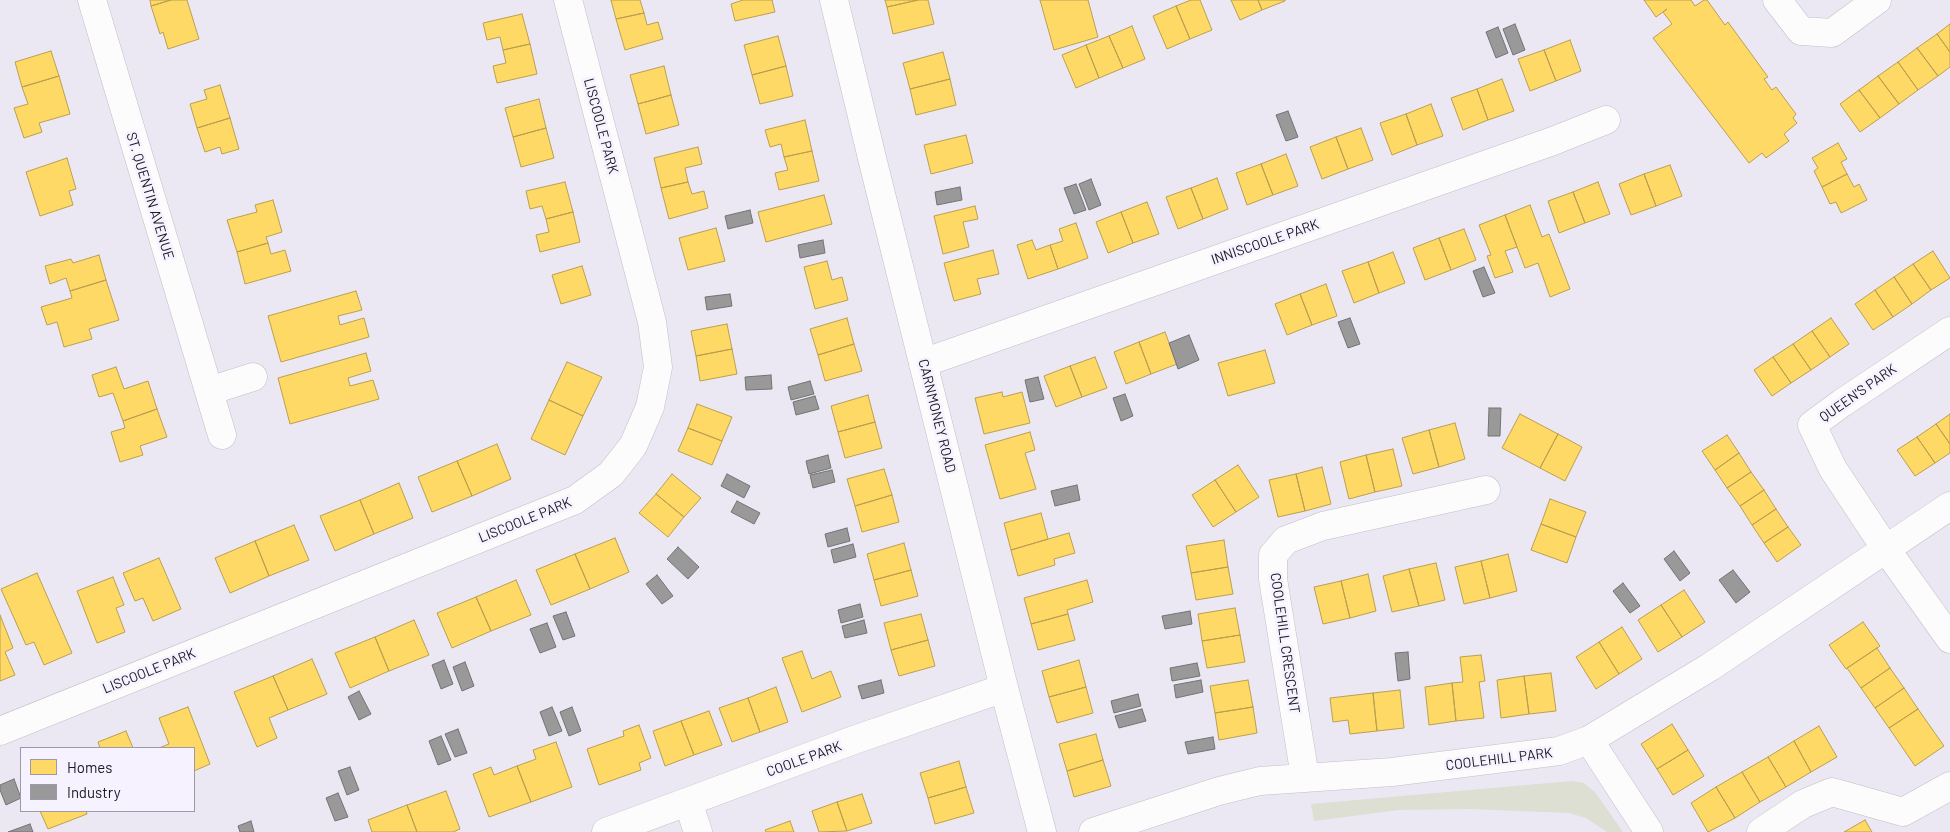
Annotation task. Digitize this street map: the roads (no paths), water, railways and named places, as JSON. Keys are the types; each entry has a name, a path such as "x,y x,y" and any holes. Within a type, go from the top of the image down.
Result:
{"street":[{"name":"ST. QUENTIN AVENUE","path":"92,0 222,435"},
{"name":"LISCOOLE PARK","path":"0,731 575,500 611,474 633,446 650,407 658,367 652,322 568,0"},
{"name":"CARNMONEY ROAD","path":"834,0 1004,688 1042,832"},
{"path":"1777,0 1800,31 1832,33 1877,0"},
{"name":"INNISCOOLE PARK","path":"924,363 1543,145 1606,120"},
{"name":"QUEEN'S PARK","path":"1950,331 1812,425 1833,469 1886,549 1950,639"},
{"path":"208,391 253,377"},
{"name":"COOLEHILL CRESCENT","path":"1305,777 1274,579 1274,555 1286,540 1323,526 1486,490"},
{"path":"1886,549 1950,506"},
{"name":"COOLEHILL PARK","path":"1093,832 1219,791 1260,781 1392,772 1559,751 1588,740 1710,667 1886,549"},
{"name":"COOLE PARK","path":"606,832 854,740 1004,688"},
{"path":"1588,740 1649,832"},
{"path":"1761,832 1802,804 1832,792 1903,812 1950,786"},
{"path":"688,802 698,832"}]}
